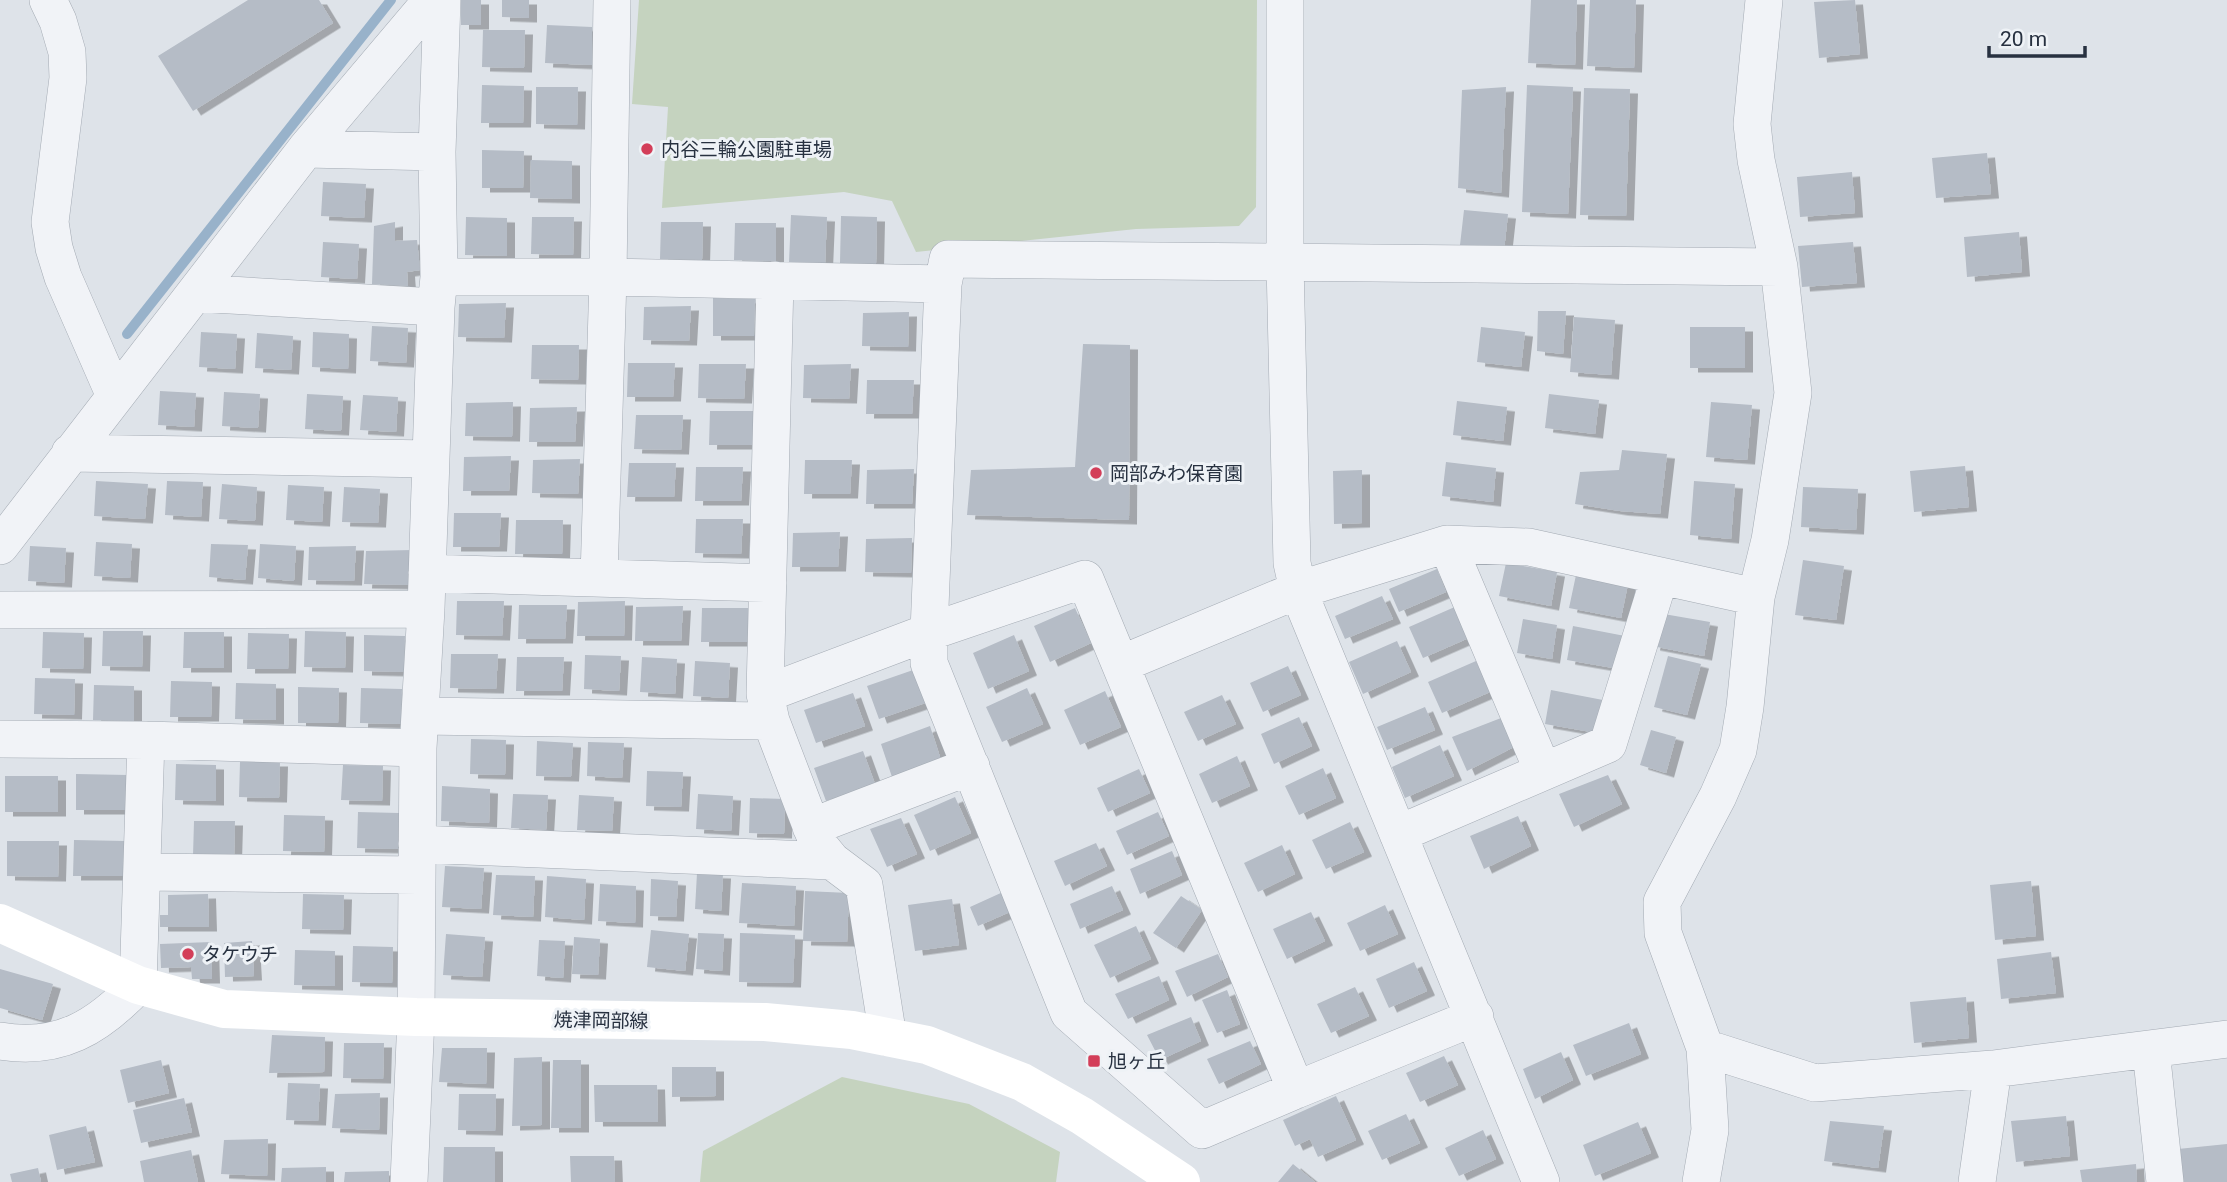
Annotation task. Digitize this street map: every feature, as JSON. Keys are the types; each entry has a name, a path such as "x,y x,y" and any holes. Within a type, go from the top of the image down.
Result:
{"main road":[{"name":"焼津岡部線","path":"0,923 138,985 224,1009 416,1017 765,1022 852,1030 927,1045 1022,1082 1082,1116 1181,1182"}],"street":[{"path":"48,0 58,21 67,52 68,78 50,222 54,248 63,276 115,396"},
{"path":"0,547 306,149 432,0"},
{"path":"409,1182 416,1017 419,732 438,292 442,0"},
{"path":"599,578 608,276 612,0"},
{"path":"1284,0 1285,264 1292,563 1298,590 1542,1182"},
{"path":"1701,1182 1710,1130 1704,1048 1663,933 1662,902 1718,796 1738,750 1756,597 1770,540 1793,393 1779,267 1756,160 1752,124 1765,0"},
{"path":"306,149 438,152"},
{"path":"1475,1017 1202,1130 1069,1013 929,663 943,284 948,259 1779,267"},
{"path":"195,293 438,292 608,276 943,284"},
{"path":"775,280 768,708 818,844 832,862 864,885 888,1037"},
{"path":"70,453 431,459"},
{"path":"1121,664 1298,590 1447,544 1529,547 1756,597"},
{"path":"1447,544 1543,771"},
{"path":"427,573 768,583"},
{"path":"1398,834 1608,744 1660,576"},
{"path":"0,739 146,740 419,732 768,708 929,632 1085,579 1296,1090"},
{"path":"0,610 426,609"},
{"path":"0,1041 22,1045 62,1039 90,1027 116,1008 138,985 146,740"},
{"path":"811,827 971,766"},
{"path":"142,872 417,860 832,862"},
{"path":"1704,1048 1815,1083 1993,1069 2227,1039"},
{"path":"2151,1050 2165,1182"},
{"path":"1977,1182 1993,1069"}],"green space":[{"path":"639,0 1257,0 1256,207 1239,226 1136,229 916,252 892,201 844,192 662,208 668,107 632,104"},
{"path":"842,1077 969,1104 1060,1152 1056,1182 700,1182 703,1151"}],"building":[{"path":"248,0 319,0 333,23 193,111 158,56"},
{"path":"461,0 481,0 481,25 461,25"},
{"path":"502,0 529,0 529,18 502,17"},
{"path":"1531,0 1577,0 1575,65 1528,63"},
{"path":"1590,0 1636,0 1634,68 1587,66"},
{"path":"1855,0 1860,54 1819,58 1814,2"},
{"path":"547,25 592,27 592,65 545,63"},
{"path":"483,30 525,30 524,68 482,67"},
{"path":"482,85 524,86 523,123 481,123"},
{"path":"1527,85 1573,87 1568,214 1522,212"},
{"path":"536,87 578,87 577,125 536,124"},
{"path":"1506,87 1501,193 1458,188 1462,90"},
{"path":"1584,88 1630,89 1626,216 1580,215"},
{"path":"482,150 524,151 523,188 482,188"},
{"path":"1987,153 1991,194 1936,198 1932,158"},
{"path":"531,160 572,161 572,199 530,198"},
{"path":"1852,172 1855,213 1800,217 1797,177"},
{"path":"323,182 366,184 364,218 321,216"},
{"path":"1464,210 1508,214 1504,250 1460,245"},
{"path":"791,215 827,217 825,264 789,263"},
{"path":"841,216 877,217 876,264 840,263"},
{"path":"466,217 507,218 507,256 465,255"},
{"path":"532,217 574,217 573,255 531,254"},
{"path":"395,222 395,241 417,240 420,270 407,272 408,286 372,284 374,226"},
{"path":"661,222 703,222 702,260 660,259"},
{"path":"735,223 776,223 776,261 734,260"},
{"path":"2019,232 2022,272 1967,277 1964,237"},
{"path":"323,242 359,244 357,279 321,277"},
{"path":"1853,242 1857,283 1802,287 1798,246"},
{"path":"713,298 755,299 754,336 713,336"},
{"path":"506,303 504,338 458,337 459,304"},
{"path":"691,306 689,341 643,340 644,307"},
{"path":"1538,311 1566,311 1563,354 1537,351"},
{"path":"909,312 908,347 862,346 863,313"},
{"path":"1574,317 1615,320 1611,375 1570,372"},
{"path":"372,326 408,328 406,363 370,361"},
{"path":"1481,327 1525,332 1521,367 1477,362"},
{"path":"1690,327 1745,327 1745,368 1690,368"},
{"path":"201,332 237,334 235,369 199,367"},
{"path":"313,332 349,334 348,369 312,367"},
{"path":"257,333 293,336 291,370 255,368"},
{"path":"1083,344 1130,345 1129,520 967,515 971,470 1075,467"},
{"path":"532,345 579,345 578,380 531,379"},
{"path":"628,363 675,363 673,397 627,397"},
{"path":"699,364 746,364 744,399 698,398"},
{"path":"851,364 849,399 803,398 804,365"},
{"path":"867,380 914,380 912,414 866,414"},
{"path":"160,391 196,393 194,427 158,425"},
{"path":"224,392 260,394 258,428 222,426"},
{"path":"307,394 343,396 341,431 305,429"},
{"path":"1549,394 1599,400 1595,434 1545,428"},
{"path":"363,395 398,397 396,432 360,430"},
{"path":"1457,401 1507,407 1503,441 1453,435"},
{"path":"513,402 512,437 465,436 466,403"},
{"path":"1711,402 1752,405 1747,460 1706,457"},
{"path":"577,407 575,442 529,442 530,408"},
{"path":"710,411 756,411 755,445 709,445"},
{"path":"636,415 683,415 681,450 634,449"},
{"path":"1622,450 1667,454 1660,514 1575,504 1580,472 1619,470"},
{"path":"511,456 509,491 463,491 464,457"},
{"path":"580,459 578,494 532,493 533,460"},
{"path":"805,460 852,460 850,494 804,494"},
{"path":"1446,462 1496,468 1493,502 1442,496"},
{"path":"629,463 676,463 674,497 627,497"},
{"path":"1965,466 1969,507 1914,512 1910,471"},
{"path":"696,467 743,467 741,501 695,501"},
{"path":"914,469 912,504 866,504 867,470"},
{"path":"1362,470 1362,523 1334,524 1333,471"},
{"path":"96,481 148,484 145,519 94,516"},
{"path":"167,481 203,482 201,517 165,515"},
{"path":"1694,481 1735,484 1731,539 1690,535"},
{"path":"222,484 257,487 255,521 219,519"},
{"path":"288,485 324,487 322,522 286,520"},
{"path":"344,487 380,489 378,523 342,522"},
{"path":"1803,487 1858,489 1856,530 1801,527"},
{"path":"454,513 501,513 499,547 453,547"},
{"path":"696,519 743,519 741,554 695,553"},
{"path":"516,520 563,520 562,554 515,554"},
{"path":"840,532 838,567 792,567 793,533"},
{"path":"912,538 911,573 865,572 866,539"},
{"path":"96,542 132,544 130,578 94,576"},
{"path":"211,544 248,545 245,580 209,577"},
{"path":"260,544 296,546 294,581 258,578"},
{"path":"30,546 66,548 64,583 28,581"},
{"path":"356,546 354,581 308,580 309,547"},
{"path":"413,550 411,585 364,584 366,551"},
{"path":"1803,560 1844,566 1836,620 1795,615"},
{"path":"1506,563 1557,572 1551,606 1499,596"},
{"path":"1437,569 1446,592 1399,612 1389,589"},
{"path":"1576,575 1628,584 1621,618 1569,608"},
{"path":"1382,596 1393,619 1345,639 1335,616"},
{"path":"457,601 504,601 502,636 456,635"},
{"path":"625,601 624,636 577,636 578,602"},
{"path":"519,605 567,605 565,639 518,639"},
{"path":"683,606 681,641 635,641 636,607"},
{"path":"1457,606 1471,637 1423,658 1409,627"},
{"path":"702,608 749,608 747,642 701,642"},
{"path":"1075,608 1091,643 1050,662 1034,626"},
{"path":"1658,613 1710,622 1704,656 1652,646"},
{"path":"1523,619 1557,625 1552,659 1517,653"},
{"path":"1573,626 1625,636 1619,669 1567,660"},
{"path":"103,631 143,631 142,667 102,666"},
{"path":"305,631 346,632 345,668 304,667"},
{"path":"43,632 84,633 83,669 42,668"},
{"path":"184,632 224,632 224,668 183,668"},
{"path":"248,633 289,634 288,669 247,669"},
{"path":"364,635 405,636 404,672 364,671"},
{"path":"1014,635 1029,671 988,689 973,653"},
{"path":"1397,641 1411,672 1363,694 1349,662"},
{"path":"451,654 498,654 496,689 450,688"},
{"path":"585,655 621,656 619,691 584,689"},
{"path":"1668,656 1701,664 1687,715 1654,707"},
{"path":"517,657 564,657 562,691 516,691"},
{"path":"642,657 677,659 675,694 640,692"},
{"path":"695,661 730,663 728,698 693,696"},
{"path":"1476,661 1490,692 1442,713 1428,682"},
{"path":"1288,666 1301,695 1263,712 1250,683"},
{"path":"916,669 928,702 879,719 867,686"},
{"path":"35,678 75,679 74,715 34,714"},
{"path":"171,681 212,682 211,717 170,717"},
{"path":"236,683 276,684 276,720 235,719"},
{"path":"94,685 134,686 134,721 93,720"},
{"path":"298,687 339,688 338,723 298,723"},
{"path":"361,688 402,689 401,724 360,723"},
{"path":"1027,688 1043,724 1002,742 986,707"},
{"path":"1551,690 1603,700 1597,733 1545,724"},
{"path":"1105,691 1121,727 1080,745 1064,710"},
{"path":"853,693 865,726 816,743 804,710"},
{"path":"1222,695 1236,724 1198,741 1184,712"},
{"path":"1425,707 1435,730 1387,750 1377,727"},
{"path":"1299,717 1312,746 1274,764 1261,734"},
{"path":"1501,718 1514,747 1467,771 1452,737"},
{"path":"930,726 941,760 892,777 881,744"},
{"path":"1651,730 1676,737 1666,773 1640,765"},
{"path":"471,739 506,740 505,775 470,774"},
{"path":"537,741 573,743 571,777 536,776"},
{"path":"588,742 624,743 622,778 587,776"},
{"path":"1440,745 1454,776 1405,798 1392,767"},
{"path":"863,751 875,784 826,801 814,768"},
{"path":"1237,756 1250,786 1212,803 1199,774"},
{"path":"240,762 280,762 279,798 239,797"},
{"path":"176,764 216,765 216,801 175,800"},
{"path":"343,765 383,766 382,801 341,800"},
{"path":"1323,768 1336,798 1299,815 1285,786"},
{"path":"1139,769 1150,793 1108,812 1097,788"},
{"path":"647,771 683,772 681,807 646,806"},
{"path":"76,774 128,775 128,810 76,810"},
{"path":"1608,775 1622,804 1574,827 1559,794"},
{"path":"5,776 58,776 58,812 5,812"},
{"path":"442,786 490,789 489,823 441,821"},
{"path":"513,794 548,795 546,830 511,828"},
{"path":"698,794 733,796 731,831 696,829"},
{"path":"579,795 614,797 612,831 577,830"},
{"path":"955,797 971,833 930,851 914,815"},
{"path":"750,798 785,799 784,834 749,833"},
{"path":"358,812 399,813 398,849 357,848"},
{"path":"1158,812 1169,836 1127,855 1116,831"},
{"path":"284,815 325,816 324,852 283,851"},
{"path":"1518,816 1531,846 1484,869 1470,836"},
{"path":"901,818 917,854 887,867 870,829"},
{"path":"194,821 235,821 234,857 193,856"},
{"path":"1350,822 1364,852 1326,869 1312,840"},
{"path":"74,840 126,841 126,876 73,876"},
{"path":"7,841 59,841 58,877 7,876"},
{"path":"1096,843 1107,866 1065,886 1054,861"},
{"path":"1282,845 1295,874 1258,892 1244,863"},
{"path":"1172,851 1182,875 1140,894 1130,869"},
{"path":"445,866 484,868 481,909 442,907"},
{"path":"697,873 723,874 721,911 695,909"},
{"path":"496,875 535,876 533,917 493,915"},
{"path":"547,876 586,879 584,920 545,917"},
{"path":"651,879 678,881 676,917 650,916"},
{"path":"2031,881 2036,936 1995,940 1990,885"},
{"path":"742,883 796,886 794,926 739,923"},
{"path":"600,884 636,886 635,923 598,921"},
{"path":"1112,886 1123,910 1080,929 1070,904"},
{"path":"805,891 849,893 847,942 803,941"},
{"path":"1003,892 1012,911 978,926 970,907"},
{"path":"208,894 209,927 160,927 160,915 168,915 168,895"},
{"path":"303,894 344,895 343,930 302,929"},
{"path":"1181,896 1202,910 1176,948 1153,933"},
{"path":"952,899 959,945 915,951 908,905"},
{"path":"1385,905 1398,934 1360,951 1347,923"},
{"path":"1311,912 1325,941 1287,959 1273,929"},
{"path":"1136,926 1151,959 1110,978 1094,945"},
{"path":"651,930 689,934 685,971 647,967"},
{"path":"698,933 724,934 722,971 696,969"},
{"path":"740,933 795,935 793,983 739,982"},
{"path":"446,934 485,937 482,977 443,975"},
{"path":"574,937 600,939 598,975 572,974"},
{"path":"539,940 565,941 563,978 537,976"},
{"path":"252,941 254,976 225,977 224,943"},
{"path":"211,942 212,979 192,979 191,967 161,968 160,944"},
{"path":"353,946 393,947 392,983 352,982"},
{"path":"295,950 335,951 335,986 294,985"},
{"path":"2051,952 2056,993 2001,999 1997,959"},
{"path":"1218,954 1228,977 1187,997 1175,971"},
{"path":"1414,962 1427,991 1389,1008 1376,979"},
{"path":"0,969 53,984 42,1020 0,1008"},
{"path":"1159,976 1169,1000 1128,1019 1115,994"},
{"path":"1355,987 1369,1016 1331,1033 1317,1004"},
{"path":"1227,990 1240,1024 1217,1033 1202,1000"},
{"path":"1966,997 1969,1038 1914,1043 1910,1002"},
{"path":"1191,1017 1201,1041 1160,1060 1147,1035"},
{"path":"1629,1023 1641,1054 1586,1076 1573,1045"},
{"path":"272,1035 325,1037 324,1072 269,1073"},
{"path":"1250,1041 1261,1064 1219,1084 1207,1059"},
{"path":"344,1043 384,1043 383,1079 343,1078"},
{"path":"442,1048 487,1048 486,1084 439,1082"},
{"path":"1561,1052 1573,1080 1535,1099 1523,1069"},
{"path":"1444,1056 1458,1085 1420,1102 1406,1073"},
{"path":"542,1057 542,1125 512,1126 514,1058"},
{"path":"161,1060 169,1093 128,1103 120,1070"},
{"path":"553,1060 581,1060 581,1128 551,1128"},
{"path":"672,1067 716,1067 716,1096 672,1097"},
{"path":"288,1083 320,1084 318,1121 286,1120"},
{"path":"594,1085 657,1085 658,1122 595,1122"},
{"path":"380,1093 379,1130 332,1128 335,1094"},
{"path":"459,1094 496,1094 495,1131 458,1130"},
{"path":"1336,1096 1356,1140 1318,1157 1310,1139 1295,1146 1283,1120"},
{"path":"184,1098 192,1132 141,1143 133,1110"},
{"path":"1406,1114 1420,1143 1382,1160 1368,1131"},
{"path":"2066,1116 2070,1156 2016,1162 2011,1121"},
{"path":"1830,1121 1884,1126 1878,1168 1824,1161"},
{"path":"1638,1122 1651,1153 1595,1176 1583,1145"},
{"path":"86,1126 95,1162 57,1170 49,1135"},
{"path":"1483,1130 1496,1159 1459,1176 1445,1148"},
{"path":"268,1139 267,1176 221,1174 224,1140"},
{"path":"2227,1144 2227,1182 2181,1182 2178,1149"},
{"path":"444,1147 495,1147 495,1182 443,1182"},
{"path":"191,1150 198,1182 144,1182 140,1161"},
{"path":"570,1156 614,1156 615,1182 571,1182"},
{"path":"1293,1164 1315,1182 1278,1182"},
{"path":"2136,1164 2137,1182 2082,1182 2080,1170"},
{"path":"326,1167 326,1182 281,1182 282,1168"},
{"path":"38,1168 41,1182 12,1182 10,1174"},
{"path":"389,1171 389,1182 344,1182 345,1172"}],"waterway":[{"path":"127,334 391,0"}],"place":[{"name":"内谷三輪公園駐車場","path":"647,149"},
{"name":"岡部みわ保育園","path":"1096,473"},
{"name":"タケウチ","path":"188,954"},
{"name":"旭ヶ丘","path":"1094,1061"}]}
